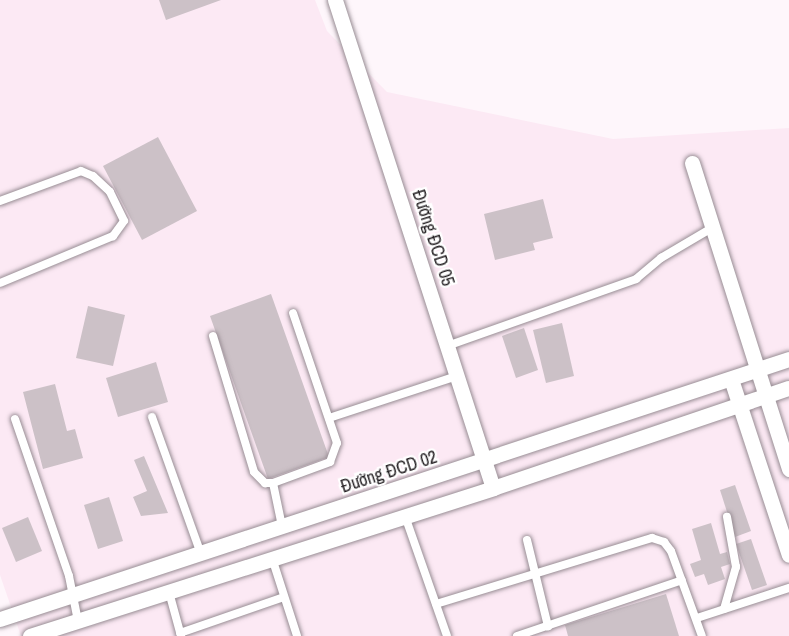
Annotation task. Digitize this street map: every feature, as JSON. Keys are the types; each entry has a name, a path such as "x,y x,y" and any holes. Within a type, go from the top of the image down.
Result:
{"street":[{"name":"Đường ĐCD 05","path":"335,0 493,488"},
{"path":"692,163 789,469"},
{"name":"Đường ĐCD 02","path":"0,619 283,528 789,360"},
{"path":"731,379 789,555"},
{"path":"30,636 493,488 789,388"}],"lane":[{"path":"0,201 81,171 93,176 110,192 124,221 113,236 0,283"},
{"path":"447,346 636,279 661,258 712,228"},
{"path":"213,336 254,472 265,483 273,483 330,462 337,443 292,313"},
{"path":"329,418 457,376"},
{"path":"152,417 201,554"},
{"path":"15,419 69,576 71,597 78,621"},
{"path":"273,483 283,528"},
{"path":"405,516 447,636"},
{"path":"724,609 736,567 727,517"},
{"path":"436,604 652,538 664,542 671,551 702,636"},
{"path":"527,540 548,626"},
{"path":"272,558 297,636"},
{"path":"517,636 682,580"},
{"path":"697,618 789,588"},
{"path":"169,592 181,634 284,597"}],"shaded area":[{"path":"0,0 315,0 327,31 387,92 613,139 789,128 789,636 21,636 0,575"}],"building":[{"path":"159,0 221,0 166,20"},
{"path":"158,137 197,211 142,240 103,166"},
{"path":"543,199 553,238 533,243 535,250 495,260 484,214"},
{"path":"271,294 329,457 268,479 210,316"},
{"path":"88,306 125,315 113,366 76,358"},
{"path":"562,323 574,376 546,383 533,330"},
{"path":"524,328 538,370 516,378 502,336"},
{"path":"156,362 168,402 118,417 106,378"},
{"path":"55,384 67,431 75,429 83,458 43,469 23,392"},
{"path":"144,456 168,513 141,516 133,497 147,491 134,460"},
{"path":"735,485 751,531 735,537 720,490"},
{"path":"109,497 123,541 98,549 84,505"},
{"path":"28,517 42,551 16,562 2,528"},
{"path":"711,523 720,554 727,552 730,564 721,567 725,579 708,585 704,574 695,577 690,564 701,560 692,529"},
{"path":"751,539 767,585 752,590 736,544"},
{"path":"666,594 679,636 568,636 565,625"}]}
